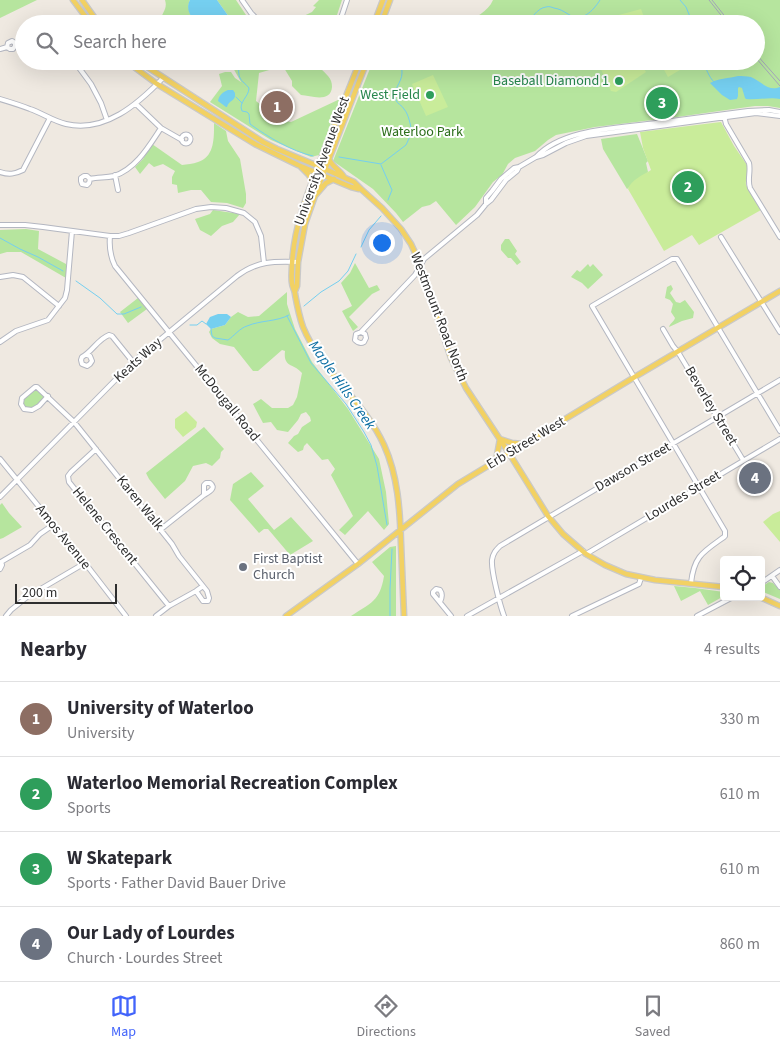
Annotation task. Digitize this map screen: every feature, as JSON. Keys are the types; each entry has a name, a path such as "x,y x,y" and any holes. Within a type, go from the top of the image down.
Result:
{"main road":[{"path":"73,0 84,15"},
{"path":"82,0 93,15"},
{"path":"377,15 383,0"},
{"path":"384,15 390,0"},
{"name":"Westmount Road North","path":"138,70 157,84 255,144 298,165 351,187 361,189"},
{"name":"Westmount Road North","path":"151,70 263,142 354,182 394,220 411,244 456,369 471,396 548,516 563,534 584,553 626,574 641,578 720,587"},
{"name":"University Avenue West","path":"356,70 312,181 298,222 294,244 297,286 295,292 299,314 308,338 318,354 377,431 385,446 395,475 401,530 404,616"},
{"name":"University Avenue West","path":"295,262 313,198 364,70"},
{"path":"329,159 344,177"},
{"path":"298,165 309,175 312,181"},
{"path":"313,198 326,183 334,179"},
{"name":"Erb Street West","path":"286,616 358,564 458,484 780,291"},
{"path":"496,461 500,439 512,443 525,444"},
{"path":"765,599 780,606"}],"street":[{"path":"242,0 253,15"},
{"path":"342,15 347,0"},
{"path":"0,49 7,47"},
{"path":"81,70 91,84 107,120"},
{"path":"0,99 30,109 64,124 82,127 94,125 119,115 136,104 163,78"},
{"path":"136,104 161,128 182,140"},
{"path":"361,332 415,275 428,256 477,215 486,204 486,198 501,179 514,168 566,143 586,136 724,116 756,113 780,114"},
{"path":"724,116 727,126 749,163 748,180 750,188 780,237"},
{"path":"0,172 11,175 23,170 50,118"},
{"path":"90,179 115,175 131,167 161,128"},
{"path":"115,175 118,190"},
{"path":"0,226 25,225 118,236 196,209 226,208 244,213 255,222 261,236 264,263"},
{"path":"0,342 16,331 48,320 60,306 67,290 72,231"},
{"name":"McDougall Road","path":"110,236 111,257 115,266 358,564"},
{"path":"722,236 780,332"},
{"path":"691,583 696,560 725,536 724,531 592,306 667,262 675,258 678,259 780,431"},
{"name":"Keats Way","path":"0,498 133,362 241,273 264,263 295,262"},
{"path":"0,277 13,275 23,277 60,306"},
{"name":"Beverley Street","path":"663,329 743,460"},
{"path":"87,354 109,335 112,336 133,362"},
{"name":"Dawson Street","path":"499,598 492,559 494,552 500,546 780,380"},
{"path":"36,387 48,396 39,406 32,410 24,408 21,404 22,398 36,387"},
{"name":"Karen Walk","path":"48,396 74,422 172,544 203,586"},
{"name":"Lourdes Street","path":"467,616 584,553 780,439"},
{"name":"Helene Crescent","path":"96,449 71,472 68,476 69,482 169,606"},
{"name":"Amos Avenue","path":"0,458 126,616"},
{"path":"160,530 204,495"},
{"path":"0,569 2,565 0,562 30,545 40,534 53,525"},
{"path":"6,616 27,597 85,563"},
{"path":"765,580 780,570"},
{"path":"772,576 780,587"},
{"path":"572,616 639,584 641,578"},
{"path":"156,616 203,586 208,594 208,601 203,601 196,592"},
{"path":"499,598 504,616"},
{"path":"697,616 725,601"},
{"path":"440,602 450,616"}],"green space":[{"path":"0,0 37,0 0,18"},
{"path":"165,0 190,0 191,15 162,15 166,4"},
{"path":"217,0 236,0 246,15 228,15"},
{"path":"319,0 342,0 337,15 306,15 316,7 313,6"},
{"name":"Waterloo Park","path":"493,0 780,0 780,108 755,106 595,127 556,135 535,151 515,158 508,164 502,175 493,182 475,207 456,225 436,201 422,207 403,222 373,189 333,161 369,70 765,70 765,15 479,15"},
{"path":"641,9 643,15 619,15"},
{"path":"234,70 269,70 259,73 256,101 277,117 291,122 340,99 319,155 311,157 271,140 210,102 222,86 219,74 231,72 241,82"},
{"path":"285,70 322,70 331,80 331,92 324,97 301,95 292,86 292,81"},
{"path":"601,70 645,70 646,72 616,92 611,91"},
{"path":"664,70 680,70 668,77"},
{"name":"West Field","path":"433,75 448,107 426,116 412,84"},
{"path":"659,94 666,94 672,104 672,109 669,111 658,110 653,105 654,98"},
{"path":"721,122 747,165 746,185 761,210 699,245 692,235 664,251 628,189 634,180 651,170 643,148 640,132"},
{"path":"214,123 226,131 228,141 240,159 246,194 246,203 243,208 227,203 211,202 201,190 178,193 177,185 172,184 172,177 175,171 163,164 154,167 149,163 140,174 135,167 143,159 152,144 182,165 196,163 204,159 211,151"},
{"path":"637,134 648,161 646,163 648,172 627,189 603,149 601,139"},
{"path":"213,210 240,214 233,222 222,226 211,236 200,230 195,219 210,214"},
{"path":"26,229 39,231 38,249 66,264 66,278 21,252 0,254 0,230"},
{"path":"505,239 509,239 517,251 515,254 521,262 517,265 501,250 501,245"},
{"path":"355,263 369,288 377,285 380,290 372,294 349,317 358,327 353,331 342,311 352,306 341,283 350,273"},
{"path":"588,264 590,267 593,264 603,275 588,289 571,277 577,270 580,272"},
{"path":"671,285 673,289 670,293 676,302 680,303 685,300 694,312 693,318 669,327 675,318 671,312 673,304 665,298 667,287"},
{"path":"287,292 287,304 295,329 312,362 348,409 379,459 386,492 389,524 384,530 368,511 345,535 339,530 353,516 331,475 335,469 328,459 322,460 307,443 303,450 298,452 288,443 298,434 302,427 311,421 306,412 301,414 288,432 277,430 271,422 263,423 253,404 261,399 272,408 288,408 293,405 297,397 302,373 287,363 285,351 282,350 258,371 253,371 234,347 220,344 212,338 209,332 211,329 225,325 238,312 248,317 259,316"},
{"path":"138,298 147,309 128,323 120,312"},
{"path":"36,389 45,395 44,398 32,409 25,407 23,403 24,397"},
{"path":"186,411 197,422 196,427 183,437 175,428 175,419"},
{"path":"204,427 224,449 221,452 220,458 212,466 206,463 193,466 185,481 165,499 146,473"},
{"path":"251,472 264,486 248,499 274,530 291,517 313,541 290,555 268,529 264,529 259,533 230,500 233,484"},
{"path":"2,503 22,527 0,539 0,505"},
{"path":"780,511 780,542 763,522"},
{"path":"396,546 396,616 351,616 364,608 380,591 384,576 372,562 390,547"},
{"path":"769,582 773,583 780,590 780,599 765,593 765,584"},
{"path":"674,586 720,591 720,598 708,605 700,591 681,601"}],"water":[{"path":"190,0 217,0 228,15 191,15 188,7"},
{"path":"738,76 751,77 772,88 780,87 780,99 746,99 742,88 739,87 737,99 730,100 710,83"},
{"path":"228,90 233,90 235,96 226,107 218,101 219,97"},
{"path":"218,314 227,314 231,317 225,325 211,329 206,324 210,317"}],"waterway":[{"path":"584,15 590,12 600,0"},
{"path":"680,0 689,15"},
{"path":"534,15 540,9 547,7 571,15"},
{"path":"238,70 240,78 249,88 241,108 242,111 249,114 250,124 280,143 296,151 313,156"},
{"path":"339,157 381,164 406,145 412,132 410,123 406,111 397,103 395,97 402,77 402,70"},
{"path":"706,70 714,82"},
{"path":"236,97 242,103"},
{"path":"381,165 392,190 388,200"},
{"path":"361,247 369,230 381,216"},
{"path":"0,238 63,271"},
{"path":"304,306 321,292 339,281 348,271 356,254"},
{"path":"76,281 100,298 117,314 124,314 141,307"},
{"path":"211,329 212,336 215,338 228,340 244,327 289,315"},
{"name":"Maple Hills Creek","path":"287,316 311,363 346,404 371,445 377,466 387,525"},
{"path":"190,325 197,325 202,321 206,324"},
{"name":"Maple Hills Creek","path":"390,616 392,549"}],"tram line":[{"path":"712,0 724,15"},
{"path":"765,64 780,81"}],"railway":[{"path":"709,0 721,15"},
{"path":"765,68 780,86"}],"place":[{"name":"Baseball Diamond 1","path":"619,81"},
{"name":"West Field","path":"430,95"},
{"name":"W Skatepark","path":"662,103"},
{"name":"University of Waterloo","path":"277,107"},
{"name":"Waterloo Memorial Recreation Complex","path":"688,187"},
{"name":"Our Lady of Lourdes","path":"755,478"},
{"name":"First Baptist Church","path":"243,567"}]}
